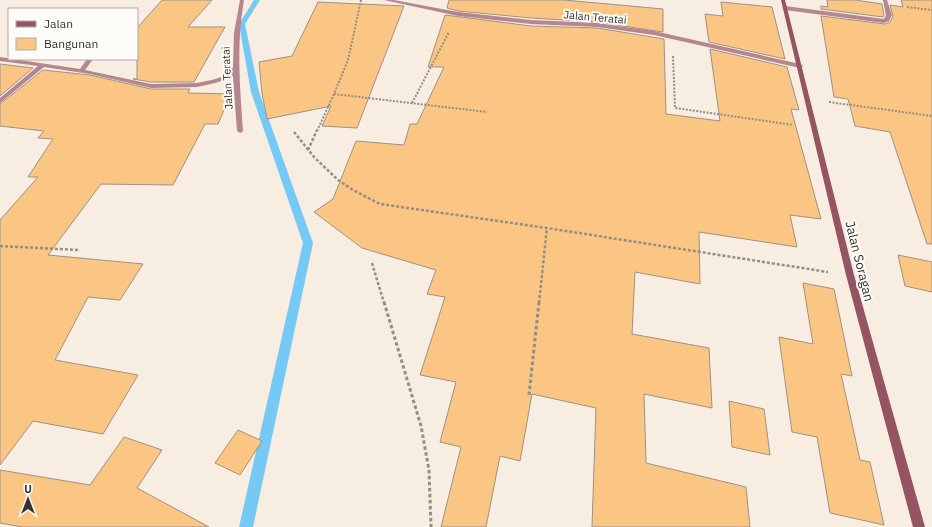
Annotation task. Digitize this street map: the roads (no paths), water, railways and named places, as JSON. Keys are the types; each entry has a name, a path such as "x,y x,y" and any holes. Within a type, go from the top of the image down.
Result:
{"street":[{"name":"Jalan Teratai","path":"240,131 235,38 242,0"},
{"name":"Jalan Teratai","path":"386,0 458,14 531,22 596,25 654,33 800,66"},
{"path":"784,4 884,21 887,20 889,16 885,0"},
{"name":"Jalan Soragan","path":"784,4 850,275 919,527"},
{"path":"0,59 81,71 151,86 198,85 224,79 232,75 236,66"},
{"path":"81,71 89,60"},
{"path":"0,101 42,66"}],"waterway":[{"path":"246,527 308,243 255,92 242,24 257,0"}]}
